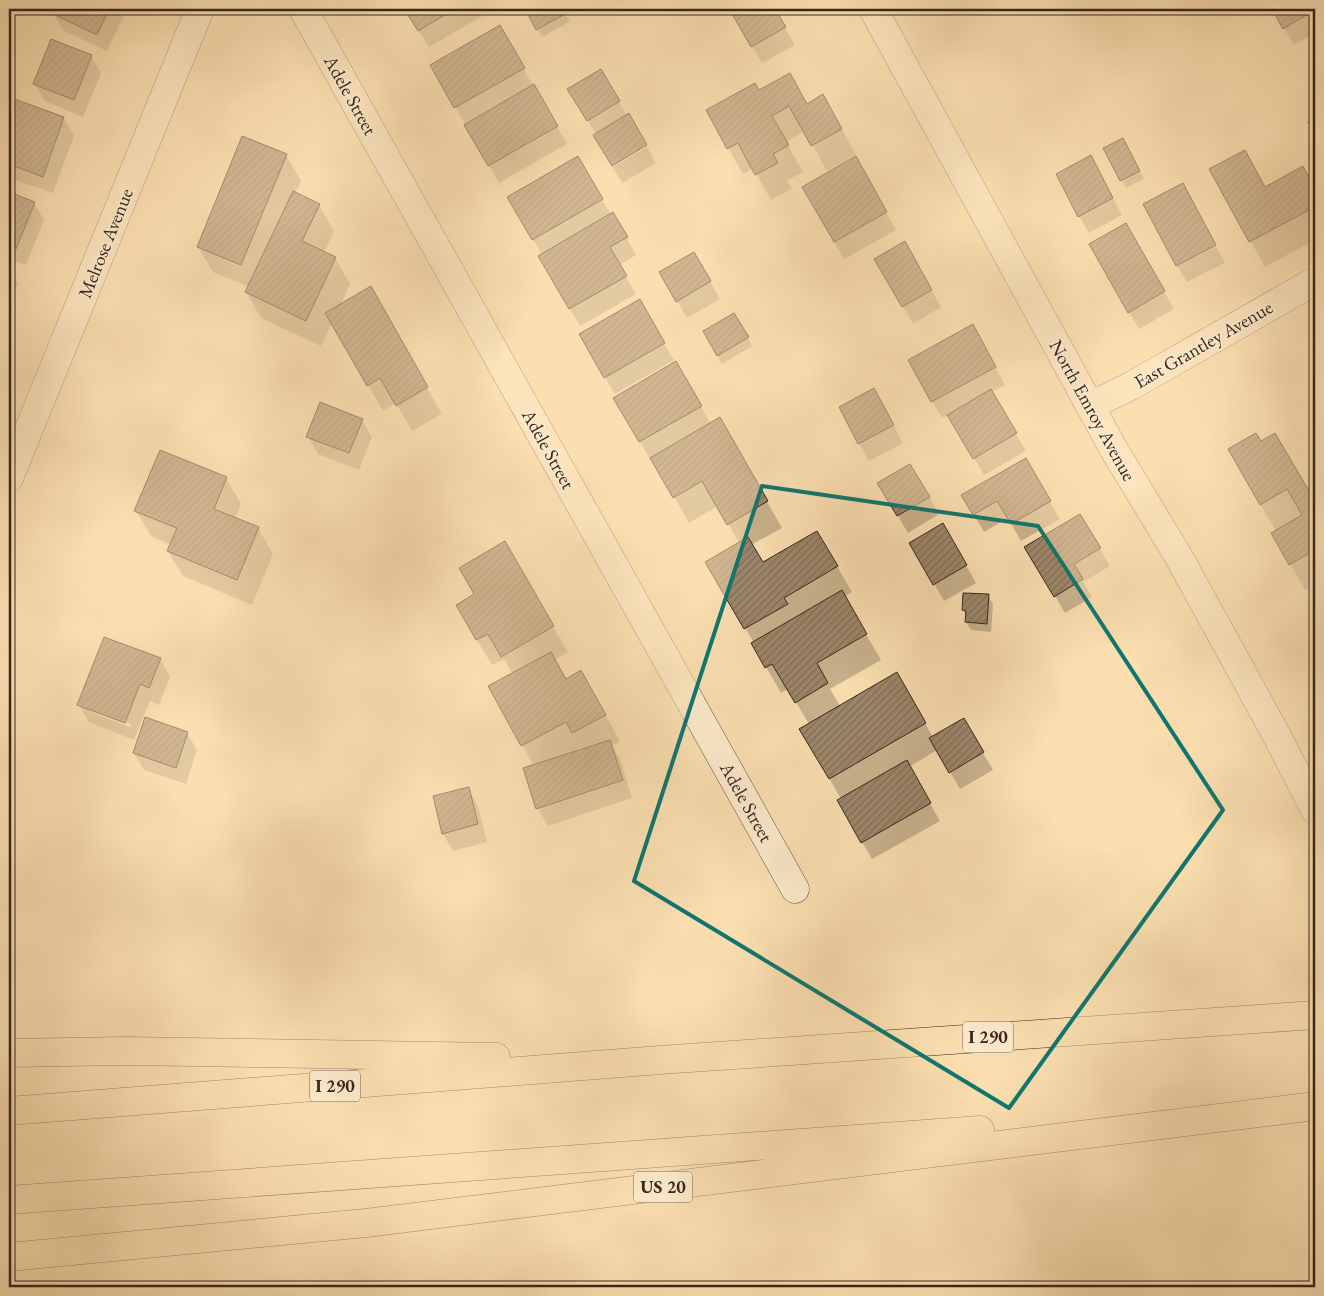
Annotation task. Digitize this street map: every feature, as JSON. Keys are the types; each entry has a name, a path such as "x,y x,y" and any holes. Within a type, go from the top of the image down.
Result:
{"highway":[{"name":"I 290","path":"9,1111 660,1060 1315,1015"},
{"path":"9,1053 126,1051 660,1060"},
{"path":"9,1200 1315,1106"},
{"name":"US 20","path":"9,1257 366,1223 1315,1106"}],"street":[{"name":"Melrose Avenue","path":"9,478 200,9"},
{"name":"Adele Street","path":"303,9 795,889"},
{"name":"North Emroy Avenue","path":"873,9 1113,448 1180,559 1277,736 1315,810"},
{"name":"East Grantley Avenue","path":"1090,406 1131,386 1315,281"}],"highlighted area":[{"path":"762,486 1038,526 1223,810 1009,1108 634,881"}],"building":[{"path":"55,9 109,9 97,35 53,14"},
{"path":"404,9 455,9 418,31"},
{"path":"525,9 564,9 567,13 536,30"},
{"path":"735,9 775,9 786,27 751,47 731,12"},
{"path":"1272,9 1315,9 1315,10 1283,29"},
{"path":"500,25 525,68 454,108 430,65"},
{"path":"51,39 92,55 74,100 33,84"},
{"path":"601,69 620,101 587,121 567,89"},
{"path":"790,73 807,104 823,94 842,129 811,146 789,106 772,116 789,145 773,154 778,163 755,175 738,143 727,149 706,110 755,83 759,90"},
{"path":"534,84 558,126 488,166 464,125"},
{"path":"9,97 64,117 43,177 9,164"},
{"path":"629,113 647,145 612,166 593,135"},
{"path":"1315,117 1315,134 1308,122"},
{"path":"242,136 287,154 241,265 197,247"},
{"path":"1123,138 1140,171 1120,181 1103,148"},
{"path":"1245,150 1265,187 1303,166 1315,188 1315,207 1249,242 1209,169"},
{"path":"1091,155 1113,198 1078,217 1056,174"},
{"path":"578,156 603,199 532,240 507,197"},
{"path":"856,156 887,212 834,242 802,187"},
{"path":"1183,183 1216,245 1176,266 1143,204"},
{"path":"293,191 320,204 302,241 336,257 306,321 245,292"},
{"path":"9,192 35,202 16,249 9,246"},
{"path":"613,212 628,237 610,247 627,276 569,309 538,256"},
{"path":"1126,223 1165,291 1128,313 1089,244"},
{"path":"905,241 932,290 902,307 874,259"},
{"path":"694,252 711,281 676,302 659,272"},
{"path":"371,286 428,387 396,406 380,378 367,386 325,313"},
{"path":"640,299 665,343 604,378 579,334"},
{"path":"734,313 749,337 717,356 703,331"},
{"path":"973,324 996,367 931,402 908,360"},
{"path":"676,361 702,406 639,442 613,398"},
{"path":"874,388 894,425 858,444 839,407"},
{"path":"991,389 1017,433 973,459 947,415"},
{"path":"320,402 363,419 349,453 306,437"},
{"path":"720,417 768,501 727,525 702,481 673,498 650,458"},
{"path":"1256,433 1261,441 1275,433 1315,501 1315,550 1289,565 1271,533 1302,515 1287,489 1260,505 1228,449"},
{"path":"160,450 227,477 214,509 259,527 237,580 167,551 177,528 134,511"},
{"path":"1026,458 1051,501 1011,524 997,501 973,515 961,495"},
{"path":"910,464 930,497 897,516 877,483"},
{"path":"1080,514 1101,548 1074,564 1083,579 1054,597 1024,547"},
{"path":"943,523 967,565 933,585 909,543"},
{"path":"817,531 838,566 784,598 788,604 744,629 705,562 748,537 763,562"},
{"path":"505,541 554,626 501,657 488,634 476,640 456,605 474,594 459,568"},
{"path":"842,590 867,634 817,663 828,683 795,703 772,664 765,668 751,643"},
{"path":"963,593 989,594 987,624 965,622 966,611 962,610"},
{"path":"104,637 161,658 149,688 140,684 125,723 77,705"},
{"path":"551,652 566,679 581,670 606,715 572,733 566,722 521,746 488,686"},
{"path":"897,672 926,723 829,779 799,729"},
{"path":"145,717 188,732 176,768 133,753"},
{"path":"964,718 984,752 949,773 929,738"},
{"path":"610,740 623,780 536,809 523,768"},
{"path":"907,760 931,803 861,843 837,800"},
{"path":"469,787 478,824 442,834 433,796"}]}
